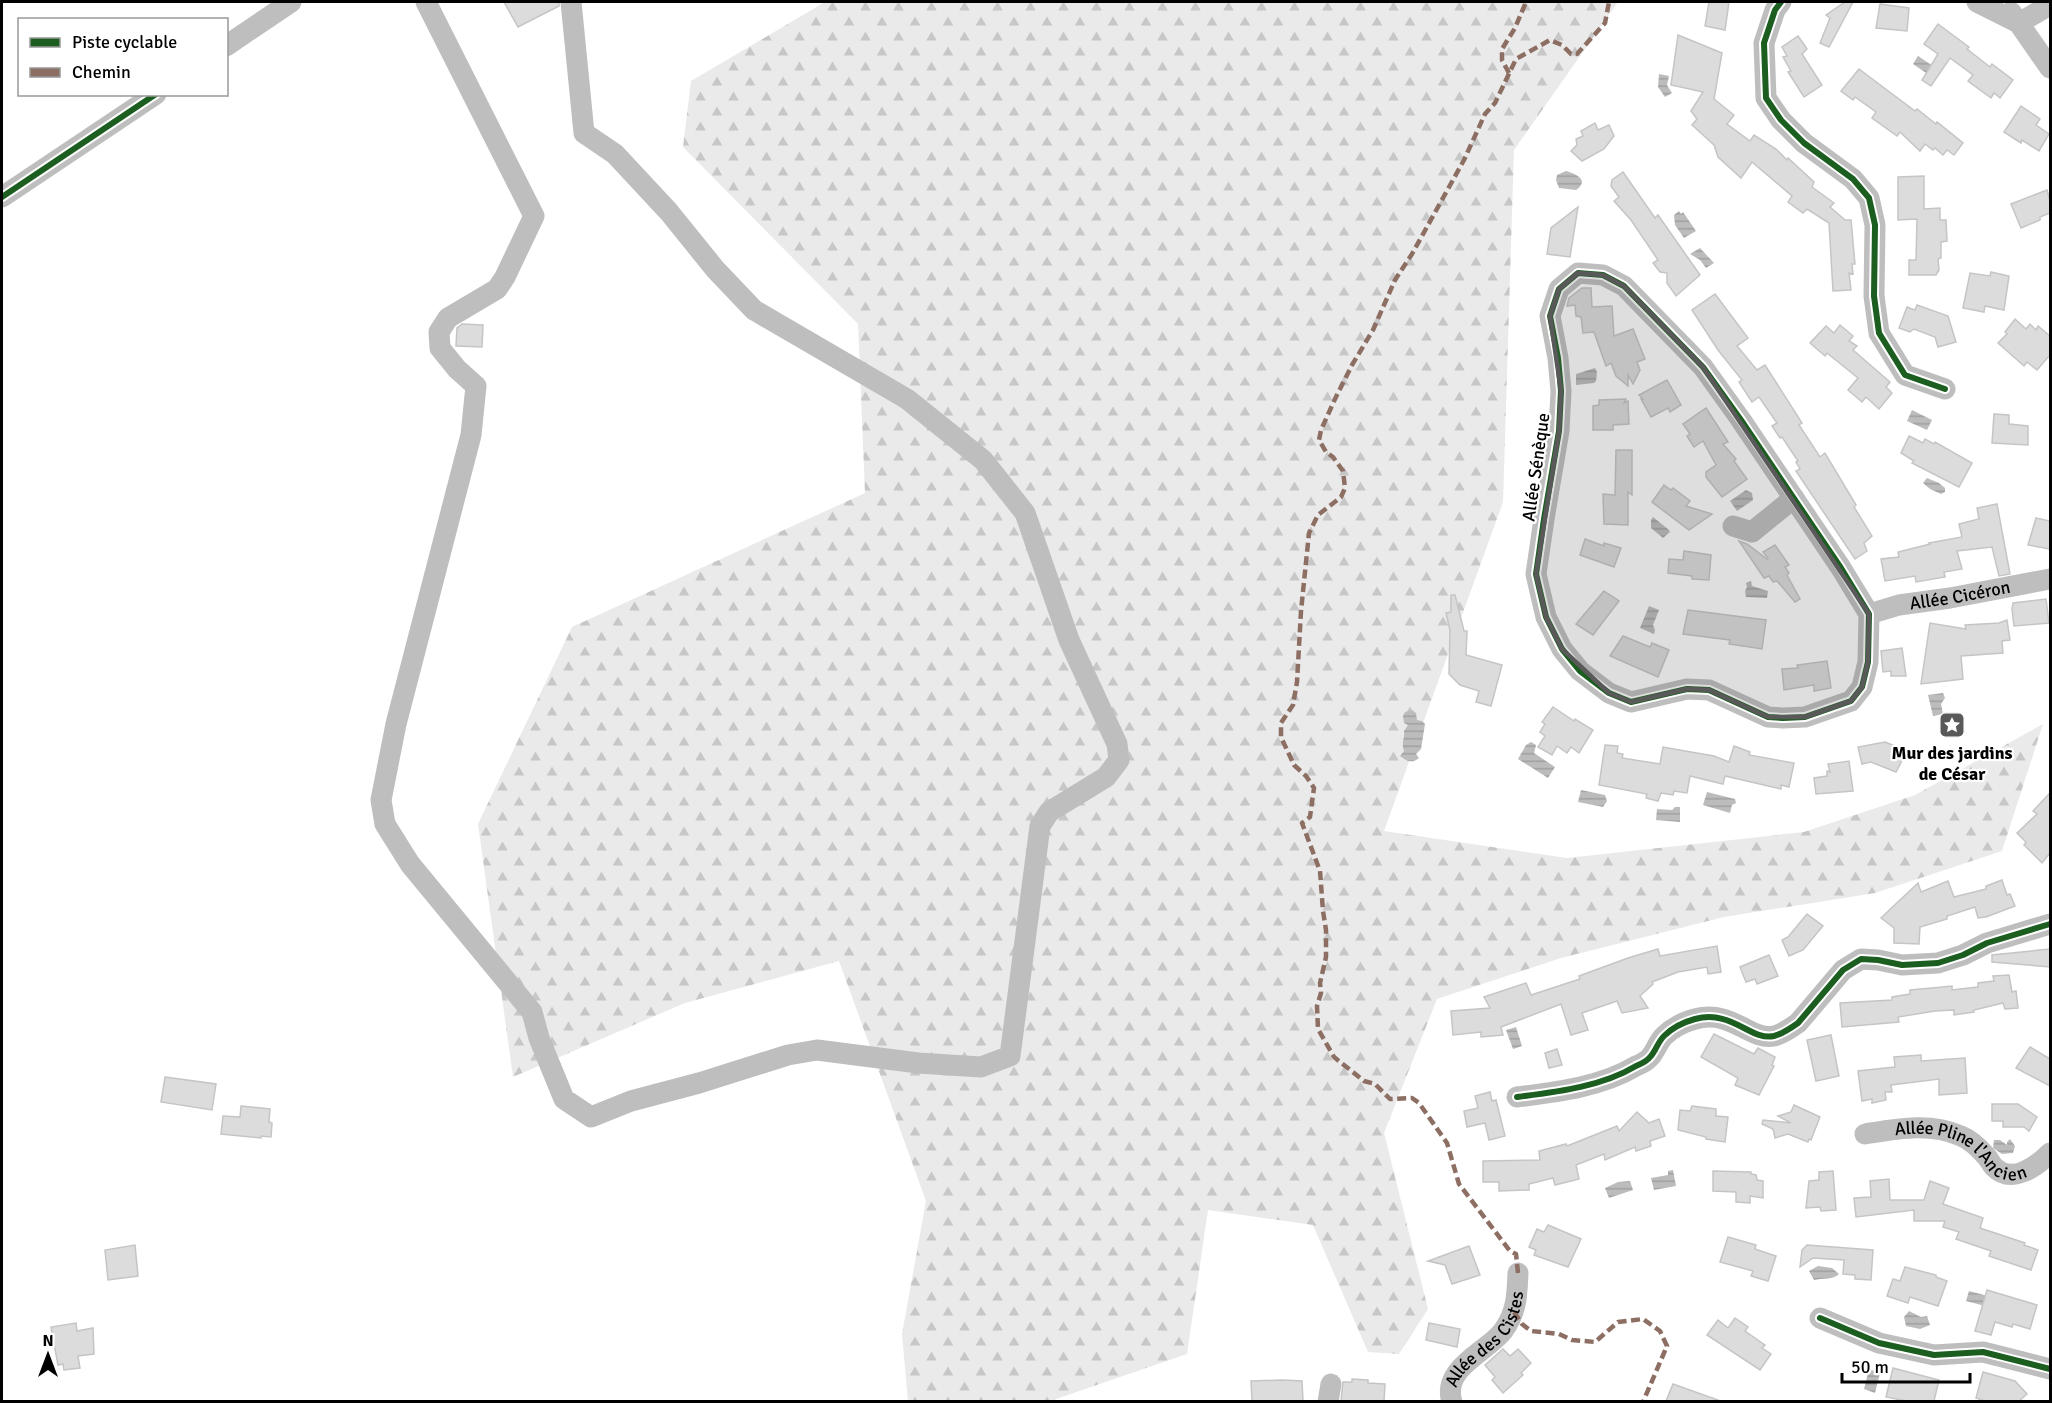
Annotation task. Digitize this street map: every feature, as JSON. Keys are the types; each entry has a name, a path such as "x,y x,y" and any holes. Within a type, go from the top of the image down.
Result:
{"street":[{"path":"228,45 291,2"},
{"path":"426,2 534,216 497,289 448,318 439,332 440,348 457,369 476,386 471,435 396,723 381,800 385,824 410,864 532,1012 539,1038 564,1099 591,1117 631,1101 788,1056 817,1050 981,1067 1010,1056 1040,826 1049,812 1106,777 1119,760 1117,744 1069,640 1025,513 983,460 907,399 754,310 715,269 669,212 615,154 585,133 571,2"},
{"path":"1781,2 1775,10 1764,43 1766,98 1780,120 1804,143 1853,179 1869,198 1875,225 1874,296 1879,333 1905,375 1945,389"},
{"path":"1977,2 2019,24"},
{"path":"2004,2 2050,68"},
{"path":"2019,24 2043,9 2048,2"},
{"path":"2,197 153,96"},
{"name":"Allée Sénèque","path":"1578,273 1603,275 1624,286 1702,367 1794,498 1869,614 1868,662 1862,687 1851,701 1804,717 1768,717 1709,690 1687,689 1631,702 1609,693 1580,670 1562,649 1546,617 1536,574 1559,431 1561,391 1558,358 1550,316 1559,289 1578,273"},
{"path":"1733,526 1752,532 1794,498"},
{"name":"Allée Cicéron","path":"1869,614 1899,605 2050,579"},
{"path":"1517,1097 1560,1091 1597,1082 1635,1067 1651,1056 1662,1037 1678,1025 1695,1019 1720,1017 1733,1021 1761,1036 1773,1036 1788,1030 1798,1023 1843,970 1861,959 1902,965 1938,963 1963,955 1987,943 2050,924"},
{"name":"Allée Pline l'Ancien","path":"1864,1134 1911,1126 1960,1135 1974,1143 1994,1168 2004,1174 2028,1171 2050,1153"},
{"name":"Allée des Cistes","path":"1452,1401 1450,1398 1453,1376 1503,1332 1516,1307 1518,1273"},
{"path":"1820,1318 1879,1343 1934,1355 1983,1352 2050,1369"}],"highlighted area":[{"path":"1578,273 1603,275 1624,286 1703,367 1869,614 1868,662 1862,687 1851,701 1805,717 1768,717 1709,690 1687,689 1631,702 1609,693 1562,649 1546,617 1536,574 1559,431 1561,391 1550,316 1559,289"}],"green space":[{"path":"825,2 1618,2 1514,150 1503,502 1384,831 1567,858 1804,832 1915,795 2043,724 2002,851 1875,893 1724,917 1561,958 1437,999 1384,1133 1428,1309 1399,1354 1368,1352 1313,1225 1208,1210 1187,1354 1055,1401 908,1401 902,1334 926,1201 839,961 685,1003 513,1077 478,824 572,627 865,493 858,324 683,147 691,81"}],"shaded area":[{"path":"1918,56 1933,66 1929,75 1913,64"},
{"path":"1659,74 1669,76 1667,85 1672,93 1665,97 1658,87"},
{"path":"1566,171 1582,180 1576,190 1559,188 1557,175"},
{"path":"1679,211 1681,214 1683,212 1696,231 1684,238 1675,225 1674,215"},
{"path":"1700,248 1714,263 1706,268 1700,260 1690,254"},
{"path":"1595,368 1597,372 1594,383 1576,385 1576,374"},
{"path":"1912,410 1932,420 1927,430 1907,421"},
{"path":"1927,478 1939,483 1945,488 1945,492 1941,494 1930,489 1923,483"},
{"path":"1746,490 1752,493 1753,500 1737,511 1730,501"},
{"path":"1653,517 1670,532 1663,538 1651,528"},
{"path":"1751,581 1752,586 1768,591 1767,598 1746,597 1746,583"},
{"path":"1649,606 1659,610 1653,625 1654,634 1640,628"},
{"path":"1943,693 1945,698 1941,704 1943,714 1933,716 1928,695"},
{"path":"1412,710 1416,713 1417,720 1425,724 1421,749 1416,754 1419,758 1411,761 1400,756 1404,751 1404,731 1408,725 1404,723 1403,716 1405,712"},
{"path":"1531,742 1536,745 1534,753 1555,767 1548,778 1518,759 1526,745"},
{"path":"1581,790 1605,795 1607,801 1603,807 1578,802"},
{"path":"1707,792 1735,799 1736,803 1732,805 1730,813 1703,805"},
{"path":"1680,807 1680,822 1656,820 1657,809 1672,810"},
{"path":"1516,1027 1522,1046 1513,1049 1506,1030"},
{"path":"2010,1139 2015,1146 2013,1153 2002,1154 1993,1148 1994,1140 2000,1140 2007,1145"},
{"path":"1673,1170 1676,1186 1654,1190 1651,1178 1668,1175 1668,1171"},
{"path":"1630,1181 1633,1190 1609,1198 1605,1188 1618,1182"},
{"path":"1818,1266 1832,1268 1839,1274 1831,1278 1814,1280 1809,1271"},
{"path":"1969,1291 1988,1296 1985,1306 1966,1301"},
{"path":"1909,1311 1921,1317 1927,1316 1930,1325 1920,1329 1906,1326 1904,1317"},
{"path":"1869,1369 1880,1373 1875,1393 1864,1389"}],"building":[{"path":"504,2 559,2 559,6 518,27"},
{"path":"1709,2 1729,2 1725,30 1705,26"},
{"path":"1845,2 1853,2 1829,47 1820,43 1830,18 1826,15"},
{"path":"1880,4 1909,8 1907,31 1876,28"},
{"path":"1938,24 1969,47 1967,49 1990,67 1992,64 2013,80 2000,98 1994,93 1991,98 1968,81 1973,75 1950,58 1931,86 1922,80 1938,54 1924,44"},
{"path":"1678,35 1722,53 1714,99 1734,115 1727,124 1750,141 1754,135 1776,149 1787,160 1788,158 1814,182 1812,187 1834,203 1830,207 1845,220 1851,220 1855,264 1852,264 1853,274 1849,273 1851,290 1833,291 1829,223 1807,209 1803,213 1788,202 1792,196 1752,162 1741,178 1718,157 1714,145 1692,125 1697,119 1691,111 1703,92 1671,85"},
{"path":"1798,36 1807,49 1802,54 1822,85 1804,97 1788,72 1791,71 1783,57 1787,56 1782,47"},
{"path":"1859,69 1915,111 1917,109 1936,124 1937,122 1963,143 1954,155 1947,150 1943,155 1935,148 1933,150 1925,144 1920,151 1900,132 1897,136 1872,118 1876,112 1855,97 1853,100 1841,91"},
{"path":"2021,106 2040,119 2036,125 2049,134 2039,151 2004,132"},
{"path":"1595,123 1598,130 1609,125 1614,136 1604,149 1582,161 1571,151 1577,145 1576,139 1583,136 1581,131"},
{"path":"1623,172 1655,218 1658,215 1700,275 1676,296 1667,283 1667,273 1660,272 1653,263 1658,260 1631,220 1614,201 1619,197 1611,186 1612,180"},
{"path":"1924,176 1924,209 1940,208 1940,220 1946,220 1947,241 1941,242 1941,258 1938,259 1939,270 1936,275 1909,275 1909,260 1916,260 1917,219 1898,220 1898,177"},
{"path":"2047,190 2050,213 2021,228 2011,204"},
{"path":"1578,207 1570,257 1547,254 1551,228"},
{"path":"1991,272 2009,276 2004,310 1985,306 1984,312 1963,308 1970,273 1990,276"},
{"path":"1582,288 1591,288 1592,307 1612,306 1614,336 1633,329 1645,359 1637,362 1640,370 1633,384 1628,375 1628,386 1616,376 1611,363 1606,366 1594,332 1583,333 1581,317 1576,316 1575,305 1567,306 1569,298"},
{"path":"1715,294 1748,338 1737,346 1757,370 1765,365 1802,423 1799,425 1820,457 1825,453 1856,505 1854,507 1872,536 1864,543 1867,551 1855,559 1796,471 1800,469 1796,462 1798,461 1772,426 1777,423 1759,397 1752,402 1739,382 1742,380 1718,350 1692,310"},
{"path":"1917,305 1948,316 1956,342 1938,347 1935,337 1914,329 1910,332 1899,328 1907,307 1915,310"},
{"path":"2015,319 2026,329 2030,324 2036,330 2038,326 2050,336 2050,355 2037,370 2027,362 2024,366 1998,343 2007,334 2005,332"},
{"path":"462,324 483,325 482,347 456,346 457,328"},
{"path":"1840,325 1853,336 1849,341 1857,346 1853,350 1890,382 1886,387 1892,393 1879,409 1866,397 1862,402 1848,390 1858,378 1827,353 1825,356 1810,343 1826,326 1834,333"},
{"path":"1667,380 1681,405 1670,412 1668,408 1651,417 1639,395"},
{"path":"1626,399 1624,403 1628,401 1629,424 1613,425 1613,430 1593,430 1593,406 1599,405 1599,400"},
{"path":"1706,408 1728,442 1723,444 1736,459 1734,461 1747,479 1722,497 1706,477 1706,472 1716,465 1703,441 1694,447 1687,436 1690,434 1683,424"},
{"path":"1994,414 2009,415 2009,424 2028,426 2028,445 1992,443"},
{"path":"1909,436 1923,443 1925,439 1934,444 1935,442 1972,463 1959,487 1912,463 1914,461 1901,453"},
{"path":"1616,450 1632,450 1632,495 1628,492 1628,525 1604,524 1603,494 1615,495"},
{"path":"1664,485 1671,490 1673,488 1690,501 1686,506 1712,514 1689,530 1652,502"},
{"path":"1997,504 2010,574 1999,576 1992,547 1957,551 1962,569 1944,572 1945,577 1916,582 1915,576 1885,581 1881,559 1899,557 1898,552 1929,543 1962,537 1959,524 1979,519 1977,508"},
{"path":"2036,518 2050,521 2050,549 2028,545"},
{"path":"1585,539 1604,546 1604,543 1621,548 1614,567 1580,555"},
{"path":"1739,541 1747,544 1767,559 1763,552 1775,545 1789,565 1785,567 1789,573 1787,575 1800,599 1795,602 1777,581 1773,582 1769,576 1764,578"},
{"path":"1684,551 1711,555 1709,580 1692,579 1692,576 1668,573 1669,559 1683,560"},
{"path":"1604,591 1619,601 1593,635 1576,624"},
{"path":"1451,595 1455,595 1464,631 1467,631 1466,655 1502,665 1491,706 1476,702 1479,691 1460,685 1449,674 1450,630 1446,613 1451,612"},
{"path":"2046,599 2049,623 2014,626 2013,603"},
{"path":"1688,610 1766,620 1762,649 1729,644 1730,640 1683,634"},
{"path":"2007,620 2010,640 2002,641 2003,653 1961,656 1963,679 1921,684 1930,623 1966,629 1965,625 1999,623"},
{"path":"1623,636 1650,647 1652,643 1669,650 1658,677 1610,656"},
{"path":"1902,648 1906,676 1891,676 1891,671 1883,672 1881,651"},
{"path":"1827,661 1831,688 1814,691 1814,685 1784,690 1782,669 1798,668 1797,665"},
{"path":"1553,707 1593,730 1579,753 1571,747 1567,753 1557,746 1552,755 1538,747 1545,736 1540,732 1545,724 1542,722"},
{"path":"1885,742 1907,751 1896,772 1871,762 1862,764 1858,747"},
{"path":"1605,745 1618,746 1617,753 1623,754 1622,758 1660,764 1663,747 1714,756 1729,762 1734,746 1750,752 1749,755 1794,763 1789,787 1781,785 1781,789 1725,776 1723,784 1690,776 1687,793 1674,791 1673,795 1661,793 1658,801 1646,798 1647,794 1599,785"},
{"path":"1849,761 1853,791 1816,794 1814,778 1827,776 1827,771 1830,772 1828,764"},
{"path":"2050,793 2050,853 2042,863 2024,845 2026,842 2017,833 2037,814 2033,811"},
{"path":"2002,880 2007,895 2010,894 2015,906 1986,917 1978,918 1975,907 1947,916 1947,919 1920,927 1919,944 1894,943 1894,928 1881,918 1918,883 1921,892 1948,881 1954,897 1986,889 1986,886"},
{"path":"1807,914 1823,926 1803,950 1789,956 1782,940 1788,937"},
{"path":"1717,946 1721,972 1708,974 1707,967 1678,972 1652,982 1653,984 1640,996 1648,1008 1622,1013 1617,1001 1582,1013 1588,1030 1571,1035 1561,1004 1501,1027 1503,1035 1481,1037 1481,1032 1453,1035 1451,1011 1490,1008 1484,997 1526,983 1531,995 1658,949 1660,956"},
{"path":"2050,949 2050,967 1992,962 1992,955"},
{"path":"1769,955 1778,976 1757,984 1755,979 1746,982 1740,967"},
{"path":"2009,975 2012,992 2016,991 2018,1008 2005,1009 2003,1003 1974,1010 1974,1012 1954,1015 1954,1010 1935,1011 1898,1017 1899,1022 1842,1027 1840,1003 1892,1000 1892,997 1910,994 1910,990 1952,986 1952,990 1978,987 1978,983 1994,981 1993,976"},
{"path":"1714,1034 1754,1054 1758,1048 1775,1057 1772,1065 1774,1066 1759,1095 1735,1085 1738,1078 1701,1057"},
{"path":"1831,1035 1839,1076 1816,1081 1807,1040"},
{"path":"2030,1047 2050,1059 2050,1086 2016,1068"},
{"path":"1557,1049 1562,1065 1549,1068 1545,1053"},
{"path":"1921,1055 1921,1061 1965,1058 1967,1093 1939,1095 1939,1079 1891,1085 1892,1092 1885,1092 1886,1100 1872,1103 1872,1099 1862,1101 1858,1071 1895,1067 1894,1057"},
{"path":"165,1077 216,1084 212,1110 161,1102"},
{"path":"1490,1092 1492,1101 1496,1100 1505,1136 1489,1140 1485,1123 1467,1127 1464,1111 1478,1108 1475,1096"},
{"path":"1992,1104 2018,1104 2037,1117 2029,1131 2024,1127 2003,1127 2003,1121 1992,1121"},
{"path":"1794,1105 1820,1117 1811,1140 1809,1139 1808,1142 1788,1134 1775,1138 1773,1129 1762,1124 1763,1120 1791,1123 1778,1116 1791,1112"},
{"path":"241,1106 270,1109 271,1137 221,1134 223,1116 240,1117"},
{"path":"1692,1106 1716,1109 1716,1116 1728,1117 1725,1142 1678,1130 1680,1110 1690,1111"},
{"path":"1637,1112 1649,1123 1659,1119 1665,1136 1650,1141 1651,1146 1636,1151 1635,1147 1605,1160 1604,1154 1576,1165 1579,1179 1555,1185 1553,1178 1529,1184 1529,1190 1499,1191 1499,1182 1483,1182 1483,1161 1540,1160 1539,1151 1566,1144 1567,1146 1617,1126 1619,1131"},
{"path":"1713,1171 1751,1172 1756,1175 1757,1180 1763,1181 1763,1198 1750,1196 1750,1203 1736,1202 1736,1192 1713,1191"},
{"path":"1833,1171 1836,1210 1821,1211 1820,1207 1806,1208 1809,1181 1819,1180 1819,1172"},
{"path":"1889,1179 1890,1200 1924,1200 1930,1181 1949,1188 1943,1204 1983,1218 1980,1228 2025,1243 2024,1245 2038,1250 2031,1270 1989,1256 1991,1251 1956,1239 1959,1232 1943,1227 1945,1221 1914,1221 1914,1210 1856,1217 1854,1198 1871,1197 1870,1181"},
{"path":"1548,1225 1581,1239 1568,1267 1534,1255 1536,1250 1529,1247 1537,1229 1544,1232"},
{"path":"1728,1237 1756,1245 1755,1249 1776,1256 1768,1281 1751,1276 1753,1271 1720,1262"},
{"path":"135,1245 138,1276 108,1280 105,1250"},
{"path":"1807,1245 1873,1250 1871,1280 1855,1279 1855,1275 1843,1274 1844,1260 1813,1258 1800,1267 1802,1250"},
{"path":"1469,1246 1480,1275 1452,1284 1445,1265 1428,1261"},
{"path":"1905,1267 1936,1275 1947,1281 1938,1306 1910,1297 1908,1303 1887,1296 1893,1279 1900,1281"},
{"path":"1987,1290 2037,1305 2030,1329 1995,1322 1991,1335 1975,1331"},
{"path":"1735,1318 1748,1327 1745,1331 1765,1345 1762,1348 1771,1354 1760,1370 1707,1335 1718,1320 1728,1328"},
{"path":"76,1323 77,1331 93,1328 94,1354 78,1356 80,1368 64,1370 63,1364 58,1365 51,1327"},
{"path":"1429,1323 1460,1329 1457,1347 1426,1340"},
{"path":"1503,1349 1510,1356 1518,1349 1531,1363 1521,1373 1523,1375 1503,1393 1492,1380 1495,1377 1485,1365"},
{"path":"1893,1368 1939,1380 1934,1401 1906,1401 1886,1397"},
{"path":"1983,1372 2015,1381 2027,1394 2019,1401 1985,1401 1976,1398"},
{"path":"1352,1379 1385,1384 1384,1401 1341,1401 1343,1382 1352,1382"},
{"path":"1251,1381 1302,1381 1303,1401 1252,1401"},
{"path":"1673,1384 1718,1400 1666,1401"}],"marked path":[{"path":"1509,73 1502,60 1502,49 1515,28 1526,2"},
{"path":"1518,1273 1516,1254 1510,1251 1459,1184 1447,1143 1419,1103 1412,1098 1390,1099 1375,1084 1364,1081 1334,1057 1318,1029 1317,1006 1326,957 1326,930 1320,871 1302,823 1310,817 1314,788 1306,776 1294,765 1281,737 1281,723 1293,705 1297,682 1309,533 1318,515 1341,497 1345,488 1343,471 1333,457 1326,452 1319,440 1335,399 1373,330 1395,280 1464,160 1485,114 1495,103 1516,59 1550,40 1562,45 1571,54 1577,54 1605,23 1609,2"},
{"path":"1514,1312 1522,1324 1531,1331 1559,1334 1572,1340 1595,1342 1618,1322 1643,1319 1660,1331 1667,1346 1643,1402"}],"cycle path":[{"path":"1781,2 1775,10 1764,43 1766,98 1781,120 1804,143 1853,179 1869,198 1875,225 1874,296 1879,333 1905,375 1945,389"},
{"path":"2,197 153,96"},
{"path":"1578,273 1603,275 1624,286 1703,367 1841,568 1869,614 1868,662 1862,687 1851,701 1805,717 1783,718 1768,717 1709,690 1687,689 1631,702 1609,693 1580,671 1562,649 1546,617 1536,574 1559,431 1561,391 1558,358 1550,316 1559,289 1578,273"},
{"path":"1517,1097 1578,1088 1622,1073 1648,1059 1662,1038 1671,1030 1695,1019 1720,1018 1757,1034 1777,1035 1798,1023 1843,970 1861,959 1902,965 1938,963 1963,955 1987,943 2050,924"},
{"path":"1820,1318 1879,1343 1934,1355 1983,1352 2050,1369"}],"place":[{"name":"Mur des jardins de César","path":"1952,725"}]}
